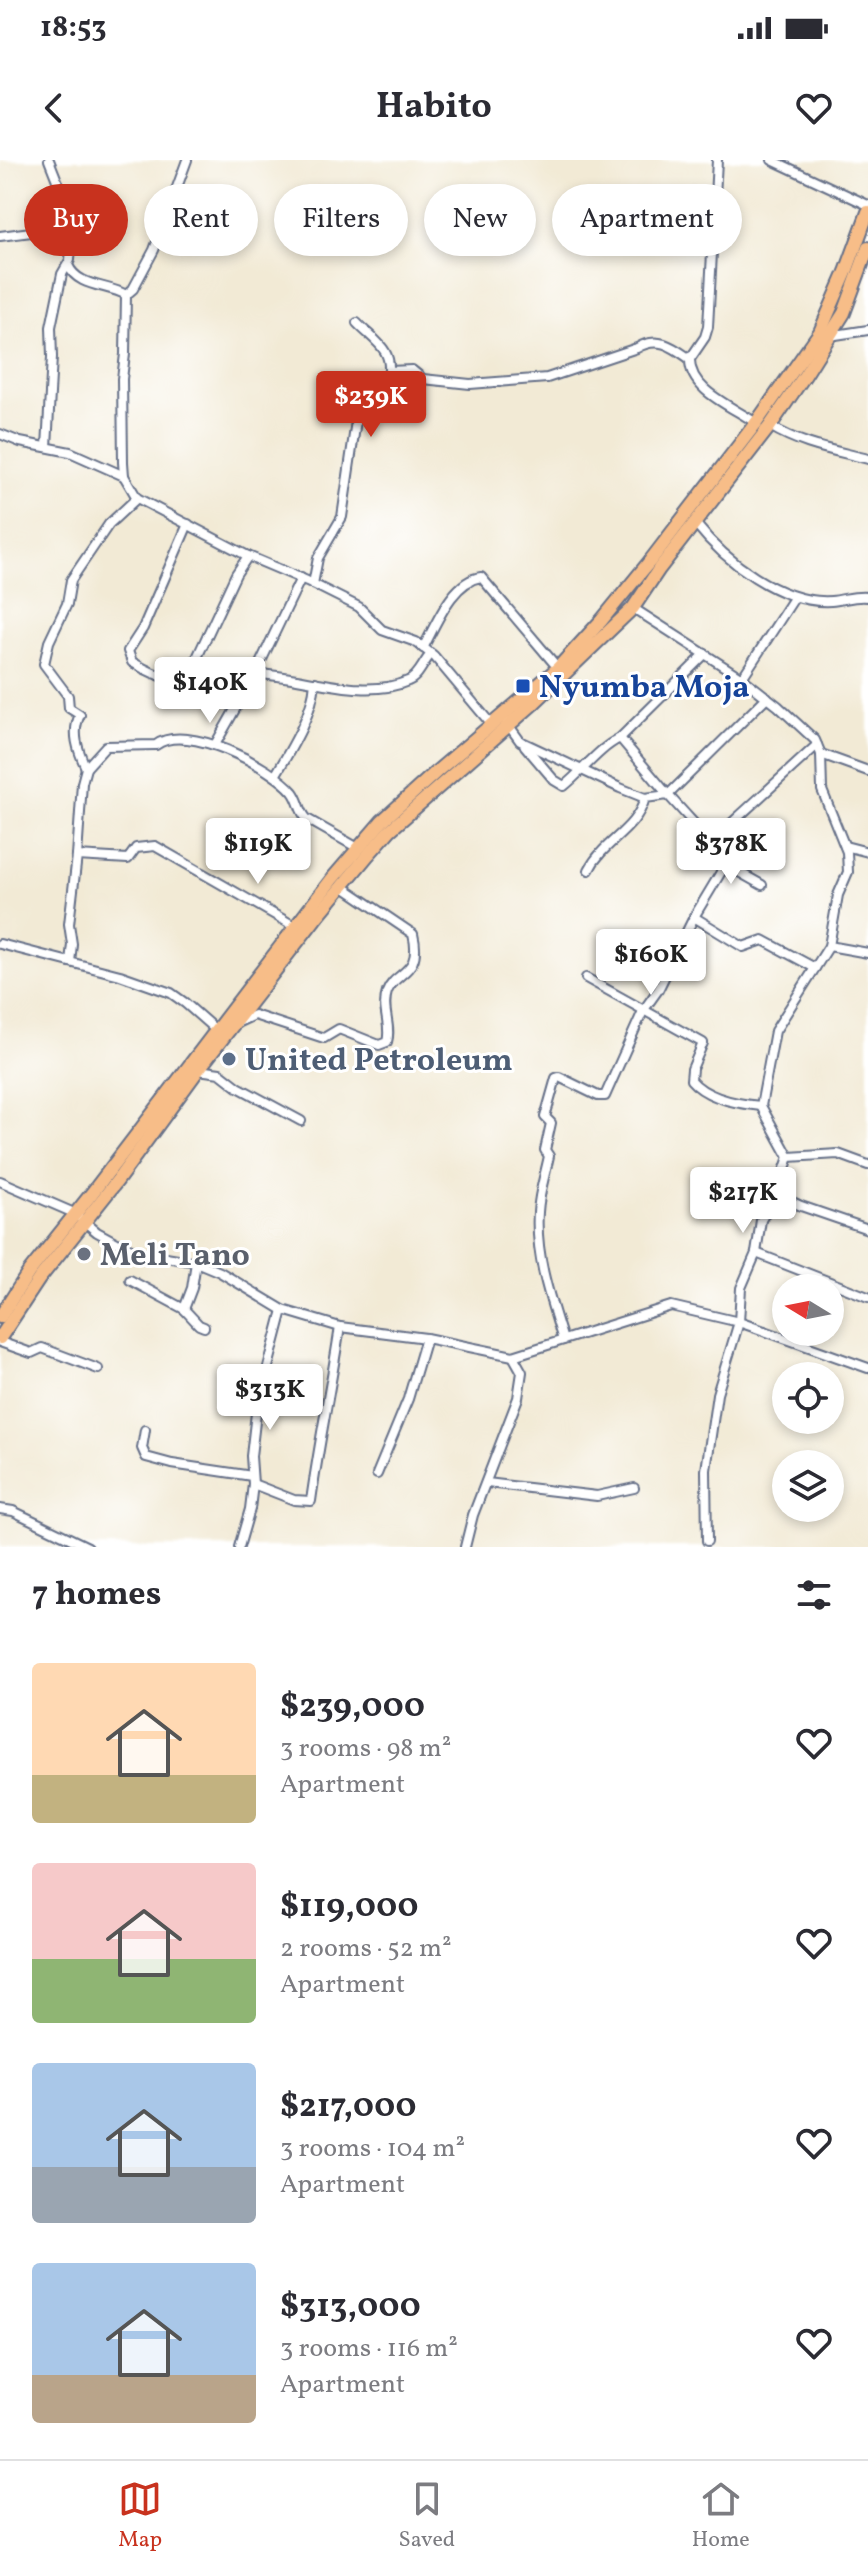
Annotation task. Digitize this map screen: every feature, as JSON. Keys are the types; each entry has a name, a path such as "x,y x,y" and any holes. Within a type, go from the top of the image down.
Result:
{"main road":[{"path":"0,1317 85,1223 198,1070 296,927 358,848 393,811 633,608 659,569 770,426 825,334 868,212"},
{"path":"0,1340 21,1296 74,1213 220,1035 235,1024 342,886 390,830 558,668 621,598 844,313 868,248"}],"street":[{"path":"49,160 58,184"},
{"path":"187,160 154,250 133,289 126,295 122,379 124,476 137,498 248,556 359,607 382,630 416,642 501,722 559,785 564,786 583,771 607,744 620,738 705,654"},
{"path":"717,160 708,327 690,359 691,372 699,384 756,423"},
{"path":"772,160 788,163 868,205"},
{"path":"0,236 24,233"},
{"path":"47,447 51,327 62,274 69,256"},
{"path":"68,265 71,273 79,278 126,295"},
{"path":"313,584 318,558 342,517 359,400 369,385 388,377 390,366 385,347 357,323"},
{"path":"825,334 868,330"},
{"path":"389,371 412,370 423,379 470,384 547,378 645,343 667,342 690,359"},
{"path":"770,426 788,437 826,450 868,459"},
{"path":"0,434 20,442 70,452 124,476"},
{"path":"86,768 78,751 76,733 80,715 69,708 68,696 44,664 49,642 67,604 71,580 109,524 137,498"},
{"path":"695,523 709,541 753,577 794,598 831,601 857,595 868,597"},
{"path":"188,524 143,628 131,644 128,656 132,662 160,676 187,679 255,674 375,688 399,684 415,677 431,654"},
{"path":"187,679 236,574 248,556"},
{"path":"423,648 452,598 471,579 481,577 558,668"},
{"path":"216,743 255,674 301,578"},
{"path":"742,678 794,598"},
{"path":"633,608 767,697 817,745 821,754 822,790 845,846 848,872 838,895 829,946 775,1031 761,1106 789,1157"},
{"path":"275,776 314,694 315,682"},
{"path":"520,741 645,798 668,795 767,697"},
{"path":"620,738 711,842 722,859 762,885"},
{"path":"70,962 72,944 69,924 82,783 86,768 106,746 156,745 162,741 192,740 216,743 275,776 294,793 307,819 358,848"},
{"path":"711,842 817,745"},
{"path":"821,754 868,771"},
{"path":"589,870 596,855 631,826 642,810 645,798"},
{"path":"77,856 128,859 136,848 155,846 296,927"},
{"path":"845,846 868,852"},
{"path":"563,1340 548,1290 537,1214 549,1156 545,1150 551,1123 545,1117 556,1078 598,1096 605,1096 643,1011 658,990 694,917 721,872 722,859"},
{"path":"235,1024 254,1015 324,1038 339,1029 379,1045 387,1042 390,1033 384,1007 388,988 408,972 417,948 413,934 342,886"},
{"path":"694,917 743,947 763,940 815,968"},
{"path":"0,944 120,975 171,993 220,1035"},
{"path":"829,946 868,953"},
{"path":"586,978 703,1043 692,1069 691,1080 696,1085 737,1104 761,1106"},
{"path":"198,1070 220,1073 238,1087 301,1121"},
{"path":"789,1157 838,1154 868,1165"},
{"path":"707,1541 706,1470 717,1394 739,1322 741,1288 756,1253 761,1220 776,1194 789,1157"},
{"path":"0,1181 74,1213 119,1244 142,1253 196,1262 231,1278 283,1310 340,1327 426,1338 513,1356 671,1306 739,1322 868,1368"},
{"path":"776,1194 868,1229"},
{"path":"756,1253 868,1297"},
{"path":"184,1309 192,1288 196,1262"},
{"path":"130,1280 184,1309 204,1327"},
{"path":"239,1547 250,1509 256,1413 283,1310"},
{"path":"145,1430 142,1448 146,1457 252,1480 294,1500 311,1501 340,1327"},
{"path":"377,1474 408,1399 426,1338"},
{"path":"0,1340 31,1353 42,1348 98,1369"},
{"path":"465,1547 473,1515 518,1398 522,1372 513,1356"},
{"path":"487,1483 597,1496 634,1488"},
{"path":"0,1509 13,1511 88,1547"}],"place":[{"name":"Nyumba Moja","path":"523,686"},
{"name":"United Petroleum","path":"229,1059"},
{"name":"Meli Tano","path":"84,1254"}]}
